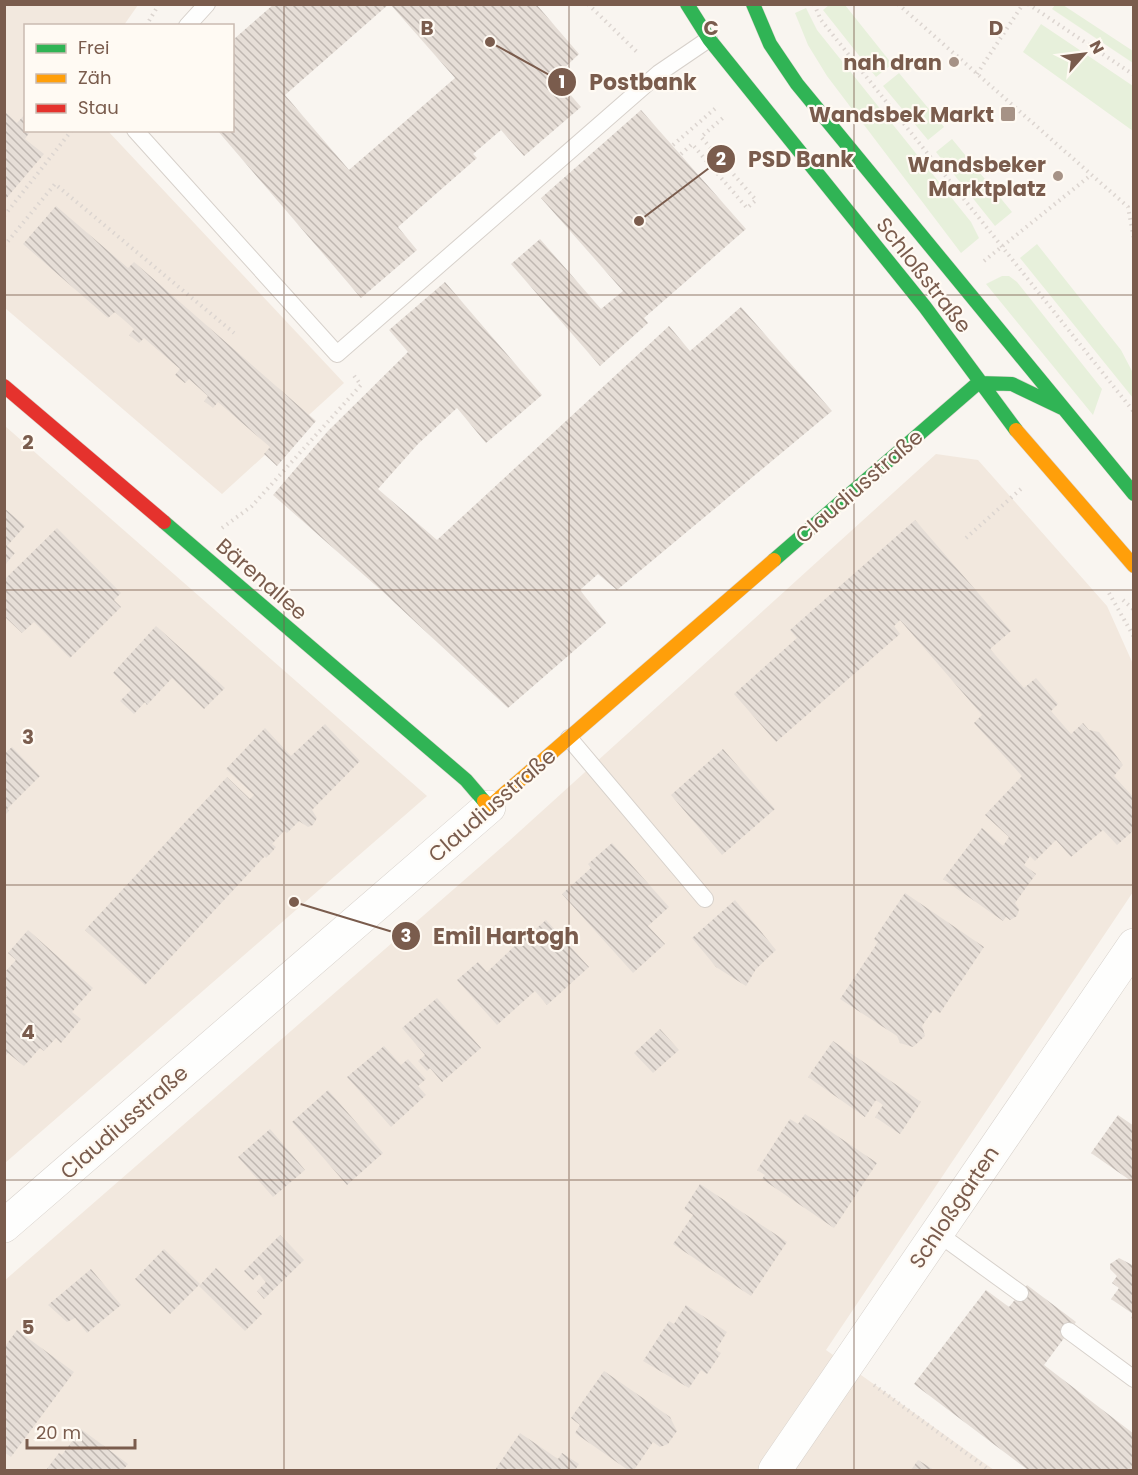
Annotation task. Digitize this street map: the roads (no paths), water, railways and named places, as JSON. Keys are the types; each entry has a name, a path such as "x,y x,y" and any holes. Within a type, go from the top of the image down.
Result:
{"main road":[{"name":"Schloßstraße","path":"687,4 709,39 925,307 978,382 1061,486 1134,566"},
{"name":"Schloßstraße","path":"753,4 763,36 985,314 1134,494"},
{"path":"985,314 986,340"},
{"path":"984,362 978,382 991,380 1018,384 1062,408"},
{"name":"Claudiusstraße","path":"489,807 978,382"},
{"name":"Bärenallee","path":"4,387 466,780 489,807"}],"street":[{"name":"Claudiusstraße","path":"4,1226 489,807"},
{"name":"Schloßgarten","path":"775,1470 1134,945"}],"lane":[{"path":"189,24 207,4"},
{"path":"137,132 337,354 659,73 709,39"},
{"path":"569,738 705,899"},
{"path":"936,1232 1020,1293"},
{"path":"1070,1330 1134,1379"}],"place":[{"name":"Postbank","path":"490,42"},
{"name":"nah dran","path":"954,62"},
{"name":"Wandsbek Markt","path":"1008,114"},
{"name":"Wandsbeker Marktplatz","path":"1058,176"},
{"name":"PSD Bank","path":"639,221"},
{"name":"Emil Hartogh","path":"294,902"}]}
